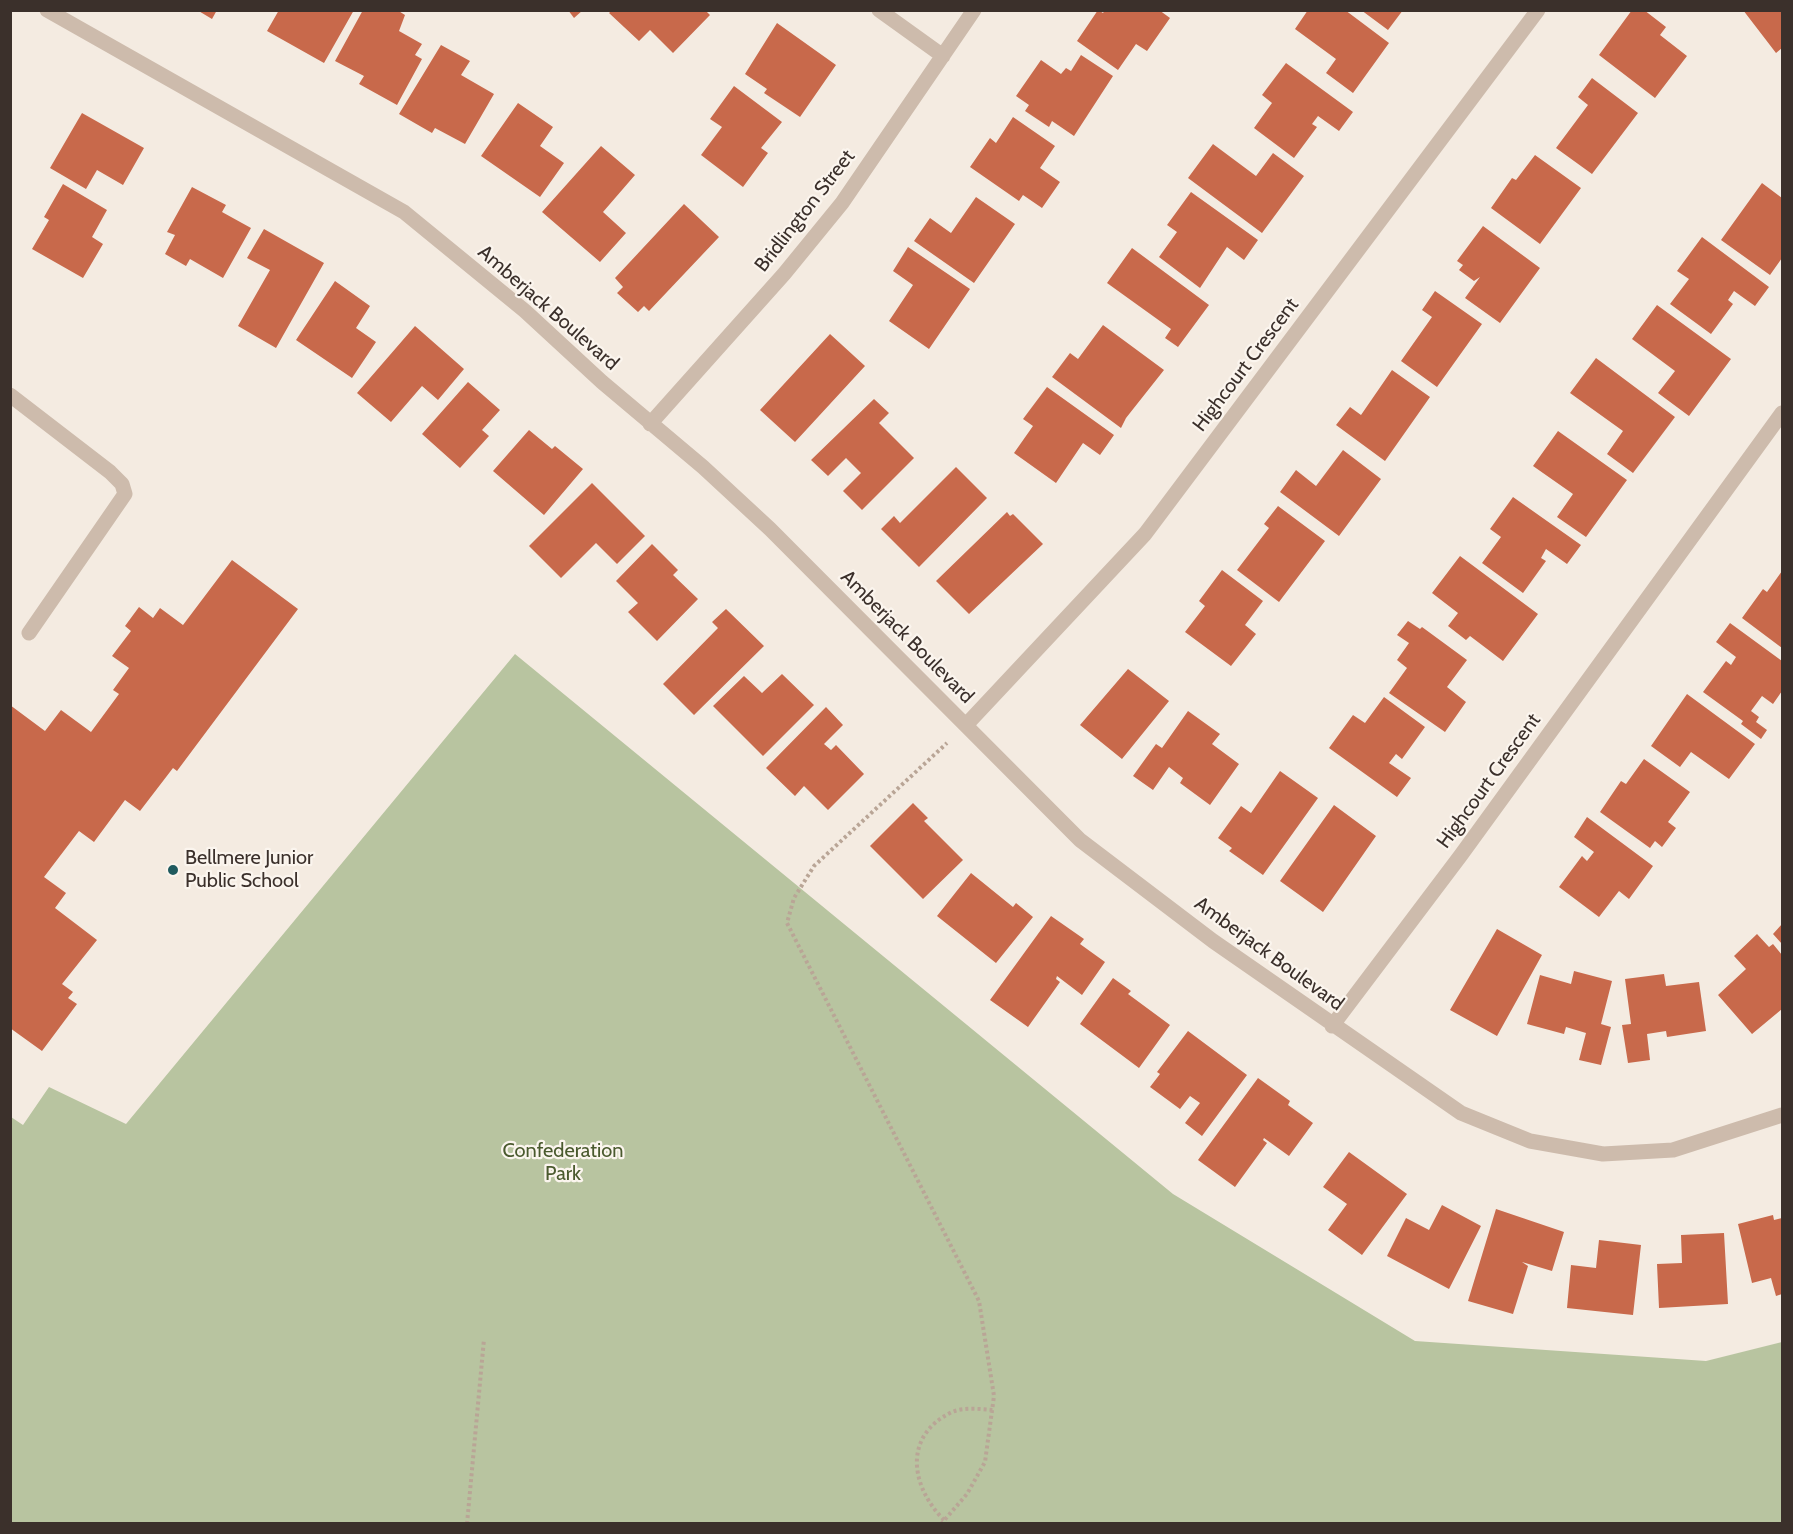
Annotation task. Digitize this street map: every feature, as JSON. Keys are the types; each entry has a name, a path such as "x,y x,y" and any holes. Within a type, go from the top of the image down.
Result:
{"street":[{"name":"Amberjack Boulevard","path":"46,10 404,212 525,311 770,529 1080,840 1213,941 1332,1026 1461,1113 1530,1141 1603,1154 1673,1150 1782,1115"},
{"path":"879,10 943,56"},
{"name":"Bridlington Street","path":"650,424 830,218 974,10"},
{"name":"Highcourt Crescent","path":"966,725 1145,534 1538,10"},
{"path":"10,395 110,472 122,484 125,494 29,633"},
{"name":"Highcourt Crescent","path":"1332,1026 1454,864 1782,413"}],"path":[{"path":"966,725 814,866 794,898 787,923 979,1301 994,1396 993,1410 985,1462 967,1494 942,1522 923,1494 916,1473 917,1452 923,1438 935,1423 953,1412 973,1408 993,1410"},
{"path":"467,1524 484,1339"}],"green space":[{"name":"Confederation Park","path":"515,654 1173,1194 1415,1341 1706,1361 1782,1342 1782,1523 11,1523 11,1117 23,1125 49,1087 126,1124"}],"building":[{"path":"197,10 217,10 212,19"},
{"path":"279,10 354,10 324,63 267,31"},
{"path":"363,10 397,10 405,15 399,31 422,44 415,55 422,59 397,105 359,84 364,76 335,61"},
{"path":"568,10 583,10 574,18"},
{"path":"612,10 705,10 710,15 673,53 650,30 639,41 609,13"},
{"path":"1098,10 1103,13 1105,10 1159,10 1170,18 1147,51 1136,44 1118,70 1077,41"},
{"path":"1308,10 1345,10 1389,43 1353,93 1326,73 1336,59 1295,29"},
{"path":"1361,10 1403,10 1388,30"},
{"path":"1632,10 1644,10 1666,27 1660,35 1687,56 1655,98 1599,55"},
{"path":"1743,10 1782,10 1782,48 1776,53"},
{"path":"777,23 836,65 800,117 764,93 767,89 745,74"},
{"path":"441,45 470,61 461,75 494,94 465,144 435,128 432,133 399,114"},
{"path":"1081,55 1113,76 1074,136 1052,121 1049,127 1025,111 1029,105 1016,96 1041,60 1061,74 1066,68 1071,71"},
{"path":"1286,63 1353,112 1339,131 1318,116 1312,124 1317,127 1294,158 1254,128 1272,103 1262,95"},
{"path":"1592,78 1638,113 1592,174 1556,148 1588,105 1578,97"},
{"path":"734,86 782,122 761,148 768,153 743,187 701,155 722,127 710,119"},
{"path":"518,103 553,127 540,146 564,163 540,197 481,156"},
{"path":"82,113 144,148 123,185 97,170 86,189 50,168"},
{"path":"1013,117 1055,146 1040,168 1060,182 1042,208 1023,195 1019,201 970,167 990,138 996,143"},
{"path":"1213,144 1256,176 1273,153 1304,176 1262,233 1188,178"},
{"path":"601,146 635,175 603,212 626,233 600,262 542,212"},
{"path":"1535,155 1581,188 1540,244 1491,208 1512,178 1516,180"},
{"path":"1762,183 1782,198 1782,258 1770,275 1721,240"},
{"path":"63,184 107,210 92,237 103,244 83,278 32,249 49,220 44,217"},
{"path":"192,187 226,205 222,212 251,228 223,278 190,259 186,266 165,254 175,235 167,232"},
{"path":"1191,192 1258,240 1244,260 1227,247 1200,288 1159,257 1177,232 1167,225"},
{"path":"976,197 1015,224 974,283 914,241 930,218 951,233"},
{"path":"684,204 719,237 649,311 644,306 638,312 617,293 623,287 615,278"},
{"path":"1483,226 1540,268 1500,323 1465,298 1480,277 1474,281 1459,270 1463,265 1457,261"},
{"path":"264,229 324,263 276,348 238,326 270,270 247,258"},
{"path":"1702,237 1769,287 1755,306 1734,291 1728,300 1733,304 1711,334 1670,304 1689,279 1677,271"},
{"path":"908,247 970,289 929,349 889,321 913,285 893,271"},
{"path":"1132,248 1209,305 1178,347 1165,338 1171,329 1107,283"},
{"path":"335,281 370,306 356,328 376,342 352,378 296,340"},
{"path":"1435,291 1482,324 1437,387 1401,361 1432,317 1422,310"},
{"path":"1657,305 1731,359 1689,416 1658,393 1675,371 1632,339"},
{"path":"1103,325 1164,370 1126,418 1121,428 1052,377 1070,353 1078,359"},
{"path":"415,326 464,369 438,400 422,386 391,422 357,393"},
{"path":"830,334 865,366 795,442 760,410"},
{"path":"1596,358 1675,417 1633,473 1607,454 1623,431 1570,393"},
{"path":"1392,370 1430,397 1385,461 1336,425 1350,407 1361,415"},
{"path":"468,382 500,410 482,430 489,436 460,468 422,434"},
{"path":"1047,387 1114,435 1100,455 1083,443 1056,483 1014,453 1033,426 1023,419"},
{"path":"874,399 889,413 879,423 914,458 862,510 843,491 861,473 846,458 828,476 811,460"},
{"path":"529,430 552,449 555,446 583,469 544,515 493,471"},
{"path":"1558,431 1627,480 1586,537 1557,517 1573,494 1533,466"},
{"path":"1343,450 1381,479 1339,536 1280,492 1296,470 1316,486"},
{"path":"956,467 987,498 919,567 881,529 894,516 900,523"},
{"path":"592,483 645,536 617,564 596,543 561,578 529,546"},
{"path":"1513,497 1581,545 1567,564 1546,549 1541,558 1546,561 1523,593 1482,563 1501,537 1490,529"},
{"path":"1278,506 1325,541 1279,602 1237,570 1269,528 1264,524"},
{"path":"1007,512 1010,516 1013,514 1043,544 969,614 936,581"},
{"path":"652,544 678,570 673,575 698,599 657,641 628,612 638,603 616,581"},
{"path":"1460,556 1538,614 1503,661 1470,636 1466,640 1448,626 1458,613 1432,593"},
{"path":"232,560 298,609 177,771 173,768 140,811 125,800 94,842 79,831 44,877 66,893 55,908 97,940 62,984 73,992 68,998 77,1004 42,1051 10,1028 10,705 45,731 61,710 91,732 119,694 113,690 129,668 112,656 131,631 125,626 139,607 153,618 160,608 183,625"},
{"path":"1222,570 1263,601 1245,625 1256,634 1231,666 1185,632 1205,606 1199,601"},
{"path":"1782,571 1782,648 1742,618 1763,589 1767,592"},
{"path":"726,609 764,646 694,715 663,684 718,628 712,622"},
{"path":"1408,621 1420,629 1422,627 1467,660 1447,687 1466,702 1445,732 1389,693 1407,668 1397,660 1409,643 1397,635"},
{"path":"1730,623 1782,661 1782,691 1773,704 1762,696 1751,711 1759,717 1756,722 1767,730 1761,739 1741,724 1743,721 1703,692 1726,661 1731,665 1736,657 1716,642"},
{"path":"1128,669 1169,701 1122,759 1080,725"},
{"path":"782,674 814,705 763,756 713,706 744,676 762,693"},
{"path":"1687,694 1755,744 1729,779 1691,752 1680,767 1651,746"},
{"path":"1384,697 1425,727 1402,759 1396,754 1389,763 1411,778 1397,797 1329,748 1353,715 1365,723"},
{"path":"826,707 843,725 824,744 831,750 836,745 864,774 828,810 804,786 795,796 766,768"},
{"path":"1188,711 1220,734 1212,744 1239,764 1210,805 1180,783 1183,778 1169,767 1153,790 1133,776 1156,744 1162,748"},
{"path":"1644,759 1690,792 1668,822 1676,828 1662,847 1655,841 1650,848 1600,812 1621,781 1626,784"},
{"path":"1280,771 1318,798 1263,875 1229,851 1232,848 1218,838 1241,806 1251,813"},
{"path":"913,803 928,818 924,821 963,860 923,899 870,846"},
{"path":"1334,805 1376,836 1323,912 1280,881"},
{"path":"1587,817 1653,866 1629,899 1619,891 1599,917 1559,887 1582,856 1587,861 1594,852 1574,837"},
{"path":"971,873 1013,907 1016,903 1033,917 996,963 937,916"},
{"path":"1051,916 1084,939 1080,944 1105,962 1082,995 1057,976 1056,979 1060,982 1028,1027 990,1000"},
{"path":"1782,924 1782,944 1773,934"},
{"path":"1497,929 1542,955 1497,1036 1450,1010"},
{"path":"1757,934 1769,947 1773,944 1782,955 1782,1009 1752,1034 1718,995 1746,969 1734,956"},
{"path":"1574,971 1612,981 1601,1024 1611,1027 1601,1065 1579,1060 1586,1033 1566,1027 1564,1034 1527,1024 1540,975 1571,984"},
{"path":"1664,974 1666,986 1699,982 1706,1031 1667,1037 1666,1031 1647,1034 1650,1060 1628,1063 1622,1025 1631,1024 1625,979"},
{"path":"1113,978 1131,991 1128,994 1170,1025 1139,1068 1080,1024"},
{"path":"1188,1031 1247,1075 1202,1136 1185,1123 1200,1103 1190,1096 1180,1109 1150,1087 1160,1074 1157,1072"},
{"path":"1258,1078 1290,1101 1288,1105 1313,1123 1289,1156 1264,1138 1263,1140 1267,1143 1235,1187 1198,1160"},
{"path":"1349,1152 1407,1194 1362,1255 1328,1230 1347,1204 1323,1187"},
{"path":"1442,1205 1481,1226 1449,1289 1387,1256 1406,1218 1429,1230"},
{"path":"1496,1209 1564,1232 1552,1271 1522,1262 1528,1266 1513,1314 1468,1301"},
{"path":"1773,1215 1774,1220 1782,1218 1782,1294 1776,1296 1771,1278 1752,1283 1738,1224"},
{"path":"1724,1233 1728,1304 1659,1308 1657,1264 1682,1263 1681,1235"},
{"path":"1599,1240 1641,1245 1633,1315 1567,1308 1571,1265 1596,1268"}],"place":[{"name":"Bellmere Junior Public School","path":"173,870"}]}
